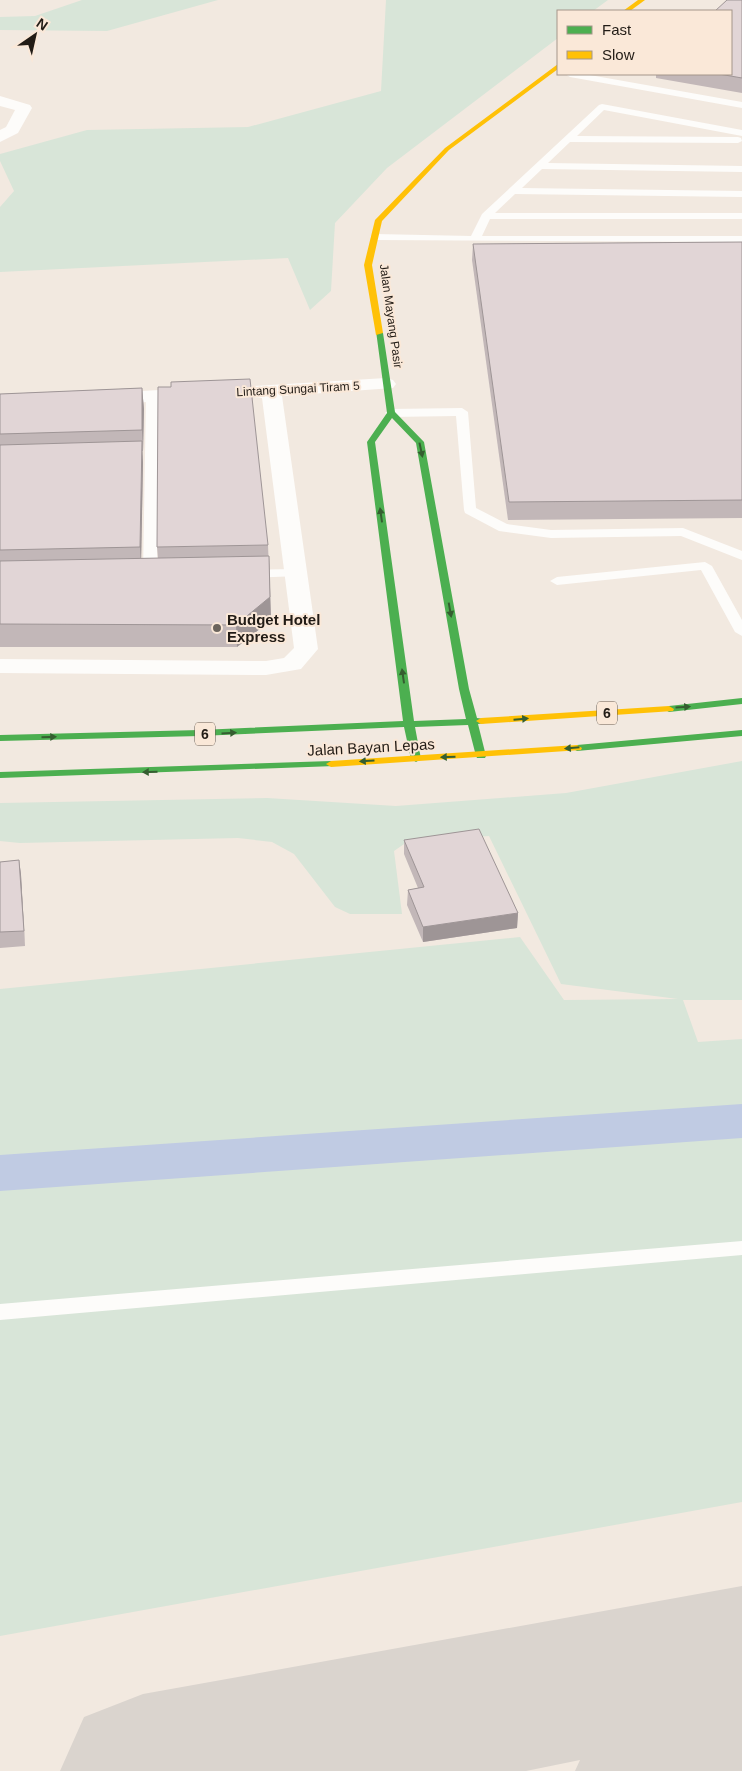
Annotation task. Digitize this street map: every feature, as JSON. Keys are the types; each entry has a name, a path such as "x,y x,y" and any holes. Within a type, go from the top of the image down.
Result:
{"main road":[{"path":"627,10 642,0"},
{"name":"Jalan Mayang Pasir","path":"391,413 368,265 379,220 447,149 556,70"},
{"path":"416,759 409,724 371,442 391,413 420,442 464,689 481,756"},
{"name":"Jalan Bayan Lepas","path":"0,738 162,736 409,724 472,723 701,706 742,701"},
{"name":"Jalan Bayan Lepas","path":"0,775 216,770 481,756 742,733"},
{"path":"576,759 691,738"},
{"path":"216,770 323,776"}],"street":[{"path":"0,101 24,108 12,130 0,137"},
{"name":"Lintang Sungai Tiram 5","path":"86,400 386,384"},
{"path":"0,666 266,668 292,664 306,649 294,573 271,391"}],"lane":[{"path":"576,75 742,105"},
{"path":"628,84 640,75"},
{"path":"475,239 486,216 602,107 742,133"},
{"path":"568,140 742,140"},
{"path":"540,166 742,169"},
{"path":"512,191 742,194"},
{"path":"486,216 742,216"},
{"path":"375,237 742,239"},
{"path":"150,575 147,457 152,397"},
{"path":"391,413 462,412 470,510 504,528 551,534 683,532 742,556"},
{"path":"557,581 705,566 742,632"},
{"path":"236,574 294,573"},
{"path":"0,1312 742,1248"}],"green space":[{"path":"82,0 218,0 107,31 0,30 0,17 35,16"},
{"path":"386,0 608,0 594,10 557,10 557,39 387,168 335,223 331,291 310,310 288,258 0,272 0,207 14,191 0,161 0,154 87,130 248,127 381,91"},
{"path":"742,761 742,1000 683,1000 698,1042 742,1039 742,1502 0,1636 0,989 520,937 564,1000 678,999 561,984 489,836 407,842 394,851 402,914 350,914 335,907 294,854 272,842 238,838 20,843 0,841 0,803 267,798 396,806 566,793"}],"building":[{"path":"727,0 742,0 742,78 725,75 732,75 732,10 716,10"},
{"path":"742,242 742,500 509,502 473,244"},
{"path":"250,379 268,545 157,547 158,387 171,387 171,382"},
{"path":"142,388 142,430 0,434 0,394"},
{"path":"142,441 140,547 0,550 0,445"},
{"path":"269,556 270,597 236,625 0,624 0,561"},
{"path":"479,829 518,913 423,927 408,890 424,887 404,840"},
{"path":"19,860 24,931 0,932 0,862"}],"waterway":[{"path":"0,1173 742,1121"}],"taxiway":[{"path":"143,1771 742,1657"},
{"path":"658,1771 693,1725 742,1687"}],"traffic: fast":[{"path":"379,333 391,413 420,442 464,689 481,756"},
{"path":"391,413 371,442 409,725 416,759"},
{"path":"669,709 742,701"},
{"path":"0,738 200,733 481,721"},
{"path":"577,748 742,733"},
{"path":"0,775 331,764"}],"traffic: slow":[{"path":"627,10 642,0"},
{"path":"379,333 368,265 379,220 447,149 557,67"},
{"path":"481,721 669,709"},
{"path":"331,764 577,748"}],"place":[{"name":"Budget Hotel Express","path":"217,628"}]}
